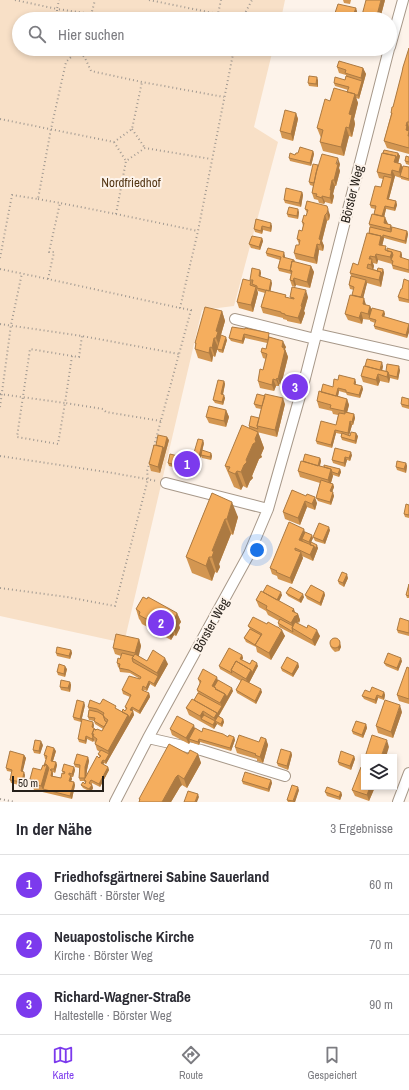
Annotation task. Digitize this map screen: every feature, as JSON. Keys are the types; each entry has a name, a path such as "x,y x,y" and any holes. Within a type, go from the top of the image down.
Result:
{"street":[{"name":"Börster Weg","path":"397,22 403,0"},
{"name":"Börster Weg","path":"115,802 148,738 249,554 268,509 316,337 388,56"},
{"path":"235,319 316,337 409,355"},
{"path":"166,483 268,509"},
{"path":"148,738 201,750 285,776"},
{"path":"398,802 409,773"}],"path":[{"path":"15,0 78,12"},
{"path":"57,9 59,0"},
{"path":"92,12 95,0"},
{"path":"149,0 208,12"},
{"path":"218,12 221,0"},
{"path":"246,12 252,0"},
{"path":"38,199 66,62 72,56"},
{"path":"84,56 91,70 142,82 224,97"},
{"path":"180,308 198,231 233,56"},
{"path":"114,142 132,129 142,82"},
{"path":"0,119 114,142 126,161 116,214"},
{"path":"132,129 145,148"},
{"path":"126,161 145,148 211,160"},
{"path":"0,258 12,196 38,199 198,231"},
{"path":"48,279 54,252 49,252 60,204"},
{"path":"0,270 22,273 191,310 147,471 148,479 115,606 67,597 0,588"},
{"path":"0,407 11,325 22,273"},
{"path":"0,324 82,336 179,354"},
{"path":"72,356 58,444 17,437 30,349 79,357 82,336"},
{"path":"1,394 103,409 106,412 161,421"},
{"path":"0,456 148,479"},
{"path":"0,799 15,802"}],"green space":[{"name":"Nordfriedhof","path":"0,0 285,0 282,12 12,12 12,56 271,56 254,127 278,142 234,306 202,310 124,643 0,616"}],"building":[{"path":"366,0 381,0 378,12 363,12"},
{"path":"338,4 356,8 354,12 335,12"},
{"path":"409,48 409,122 407,122 406,130 409,131 409,148 384,141"},
{"path":"339,61 363,68 361,78 345,73 346,70 337,67"},
{"path":"309,76 317,77 316,84 308,83"},
{"path":"346,76 362,81 358,95 347,92 349,87 334,83 335,77 345,80"},
{"path":"334,88 355,94 349,114 352,115 349,128 346,127 341,147 320,142 323,130 317,128 325,99 330,101"},
{"path":"285,110 296,113 291,134 280,131"},
{"path":"300,147 313,151 310,163 289,158 290,153 295,155 298,153"},
{"path":"384,150 398,153 397,159 396,156 383,153"},
{"path":"382,153 396,156 394,162 401,164 399,172 392,170 391,175 377,172"},
{"path":"322,154 338,158 334,180 332,180 330,190 330,198 322,196 322,198 316,196 317,194 312,193"},
{"path":"406,156 409,157 409,162 405,161"},
{"path":"313,164 318,165 314,183 309,182"},
{"path":"403,166 409,167 409,179 400,176"},
{"path":"384,176 392,178 387,199 396,201 394,208 385,206 382,216 374,214 376,206 370,205 375,186 381,187"},
{"path":"286,188 302,192 299,203 284,200"},
{"path":"307,201 327,206 328,209 319,239 321,240 320,245 317,244 314,258 294,253 296,245 299,245 300,240 297,239 299,230 302,231 304,215 306,216 308,210 305,209"},
{"path":"289,207 298,209 297,216 287,214"},
{"path":"372,214 385,217 384,223 391,225 390,229 369,224"},
{"path":"256,219 271,223 270,228 262,226 261,231 254,229"},
{"path":"370,227 391,232 392,227 407,231 405,241 383,235 382,240 381,236 369,233"},
{"path":"367,233 381,236 379,245 386,246 385,250 392,252 390,257 376,254 375,257 370,256 369,259 372,259 371,265 368,264 367,268 381,272 379,280 350,273 353,263 358,265"},
{"path":"252,236 262,238 259,247 249,244"},
{"path":"268,248 284,252 283,257 294,260 292,261 290,271 278,268 281,257 266,253"},
{"path":"387,248 401,252 400,257 409,260 409,270 392,265 393,261 391,260 393,255 392,252 387,251"},
{"path":"292,261 311,266 307,282 294,278 293,281 290,280"},
{"path":"252,268 260,270 259,276 271,280 269,291 257,288 257,286 252,284 253,280 250,280"},
{"path":"378,268 383,269 382,274 381,272 377,271"},
{"path":"351,276 366,280 361,297 352,295 354,287 349,285"},
{"path":"243,279 251,281 250,285 256,287 251,305 237,302"},
{"path":"404,279 409,281 409,300 398,297 402,289"},
{"path":"292,287 306,290 298,318 261,307 266,290 286,295 285,297 294,299 290,297"},
{"path":"350,295 364,298 363,304 370,306 368,314 361,312 359,318 345,314"},
{"path":"205,307 222,311 216,331 218,332 216,338 214,338 212,348 210,347 209,353 195,349 195,343"},
{"path":"372,308 384,311 382,316 409,324 406,335 374,326 376,320 369,318"},
{"path":"232,327 269,333 268,340 244,334 242,341 229,338"},
{"path":"221,335 226,337 222,350 217,349"},
{"path":"269,337 283,341 282,347 285,350 278,379 273,379 272,385 258,381 260,369 263,370 267,354 261,352 262,348 266,349"},
{"path":"367,359 382,362 380,370 365,366"},
{"path":"387,364 399,366 397,377 389,375 386,371"},
{"path":"364,366 388,372 387,377 378,374 376,380 361,376"},
{"path":"339,375 355,379 354,384 362,386 359,395 346,392 346,390 338,388 336,396 321,392 323,384 333,387 334,379 338,380"},
{"path":"218,380 224,381 221,394 224,395 222,402 213,400"},
{"path":"319,391 347,399 344,411 330,408 331,405 317,401"},
{"path":"257,394 265,396 262,406 254,404"},
{"path":"265,394 283,398 275,430 257,426"},
{"path":"402,397 409,399 409,406 401,404"},
{"path":"209,406 226,410 224,421 206,417"},
{"path":"345,412 354,414 352,422 350,421 348,433 335,430 331,445 316,441 321,421 336,425 339,413 345,414"},
{"path":"251,416 259,418 257,426 258,429 249,426"},
{"path":"242,425 258,432 255,439 256,442 253,444 246,460 247,462 241,472 237,471 235,474 228,471 230,467 225,466"},
{"path":"351,432 356,433 355,441 341,437 342,433 350,436"},
{"path":"158,435 167,437 164,450 163,447 156,445"},
{"path":"198,439 203,440 196,469 179,465 182,453 193,456"},
{"path":"154,445 163,447 158,467 149,464"},
{"path":"335,448 351,452 349,458 345,457 344,463 332,460"},
{"path":"202,450 211,453 210,457 201,455"},
{"path":"170,454 178,456 176,465 168,463"},
{"path":"305,454 320,458 318,466 303,461"},
{"path":"301,461 331,469 328,480 298,471"},
{"path":"397,461 406,463 404,469 396,467"},
{"path":"324,465 340,469 338,474 332,472 331,469 324,467"},
{"path":"321,480 333,484 330,491 333,492 330,502 316,498"},
{"path":"292,490 306,496 307,494 315,497 312,504 305,501 298,518 283,512"},
{"path":"212,493 232,502 227,519 225,519 212,551 214,551 212,557 209,557 206,566 186,557"},
{"path":"406,504 409,505 409,515 404,514"},
{"path":"289,522 304,529 299,540 314,546 310,555 295,548 295,550 301,552 290,578 270,568"},
{"path":"319,523 329,527 323,541 313,537"},
{"path":"305,532 312,535 309,542 302,539"},
{"path":"311,542 317,545 315,549 314,546 310,545"},
{"path":"342,572 347,574 343,583 338,581"},
{"path":"409,584 409,596 406,595"},
{"path":"267,585 281,592 277,600 263,592"},
{"path":"311,585 324,592 320,603 305,595"},
{"path":"290,587 303,594 299,600 286,593"},
{"path":"261,591 294,609 292,611 298,614 291,623 266,609 267,606 256,600"},
{"path":"143,597 147,599 148,597 177,613 175,618 177,619 173,627 171,625 168,631 139,615 140,612 136,609"},
{"path":"253,617 267,624 268,622 282,630 269,653 255,645 262,634 248,626"},
{"path":"400,618 409,621 409,633 397,630"},
{"path":"280,619 293,626 293,632 278,623"},
{"path":"295,622 307,628 308,625 317,630 312,640 292,628"},
{"path":"250,629 261,635 255,645 244,638"},
{"path":"116,634 139,639 135,653 113,648"},
{"path":"333,638 337,638 339,639 339,647 333,648 330,645 330,641"},
{"path":"57,647 71,650 69,656 56,653"},
{"path":"229,648 242,655 240,659 250,664 252,660 257,663 252,673 251,670 236,661 231,670 232,673 219,666"},
{"path":"153,650 165,658 157,673 132,658 135,654 147,661"},
{"path":"122,653 134,656 132,658 133,662 158,676 154,684 149,681 146,688 143,686 142,690 149,693 139,711 132,707 130,710 133,711 129,718 128,715 122,712 123,709 125,711 127,708 125,707 131,695 122,690 129,676 140,679 141,677 129,670 119,668 120,664 117,663 118,658 120,659"},
{"path":"388,653 401,658 397,668 384,663"},
{"path":"287,657 298,663 292,674 281,668"},
{"path":"236,661 251,670 246,679 231,670"},
{"path":"59,664 65,666 64,674 57,672"},
{"path":"407,667 409,668 409,699 397,695"},
{"path":"203,669 217,677 212,686 225,694 220,703 197,690 201,681 198,679"},
{"path":"242,679 261,689 255,701 236,690"},
{"path":"61,680 70,682 68,688 60,687"},
{"path":"218,680 232,688 227,697 214,687"},
{"path":"372,687 384,692 382,697 377,695 375,700 362,696 365,690 370,692"},
{"path":"198,693 222,706 217,714 194,700"},
{"path":"103,699 128,715 108,751 95,744 97,739 93,736 94,734 92,734 94,729 102,731 108,720 104,717 104,713 97,709 88,707 90,700 100,704"},
{"path":"192,699 217,713 214,718 203,711 200,716 186,708"},
{"path":"77,700 84,702 80,719 73,717"},
{"path":"385,700 400,705 391,732 376,726"},
{"path":"89,710 103,715 105,721 107,722 104,727 94,721 95,718 88,717"},
{"path":"204,715 215,721 213,725 201,719"},
{"path":"177,716 194,725 186,738 170,729"},
{"path":"218,716 223,719 221,724 215,721"},
{"path":"82,719 93,722 92,727 96,730 94,729 92,739 86,736 85,741 78,739"},
{"path":"356,721 366,724 362,735 352,731"},
{"path":"195,728 202,732 203,728 228,737 229,735 234,737 230,748 199,739 198,742 189,739"},
{"path":"239,735 259,742 261,737 266,739 260,757 255,755 256,754 235,747"},
{"path":"372,735 387,740 382,754 366,754"},
{"path":"35,740 41,741 39,751 33,750"},
{"path":"169,744 188,754 190,750 198,754 184,779 178,775 176,777 162,802 139,802 139,799"},
{"path":"47,746 54,748 51,761 56,762 54,769 50,770 52,771 51,776 61,778 62,773 64,774 65,772 62,771 64,764 74,767 72,774 69,773 69,775 71,775 69,781 74,782 70,796 43,789 49,768 45,764 44,766 47,756 44,755"},
{"path":"281,749 291,752 287,766 277,763"},
{"path":"101,750 109,754 105,761 103,760 101,763 108,767 99,784 91,780 89,783 92,785 89,789 81,785 83,782 85,784 86,781 84,780 97,756 99,758 101,756 98,754"},
{"path":"10,751 24,755 21,771 24,772 22,782 10,780 12,770 6,768"},
{"path":"341,751 354,756 350,766 338,762"},
{"path":"77,754 88,757 85,767 85,778 79,778 80,765 74,764"},
{"path":"45,764 47,765 41,786 32,783 33,780 30,779 33,768 41,770"},
{"path":"361,767 361,790 369,790 367,795 352,790"},
{"path":"245,772 271,780 268,789 242,781"},
{"path":"292,785 298,787 293,801 287,800"},
{"path":"327,787 341,792 339,797 325,792"},
{"path":"188,791 198,794 195,802 184,802"}],"place":[{"name":"Richard-Wagner-Straße","path":"295,387"},
{"name":"Friedhofsgärtnerei Sabine Sauerland","path":"187,464"},
{"name":"Neuapostolische Kirche","path":"161,623"}]}
